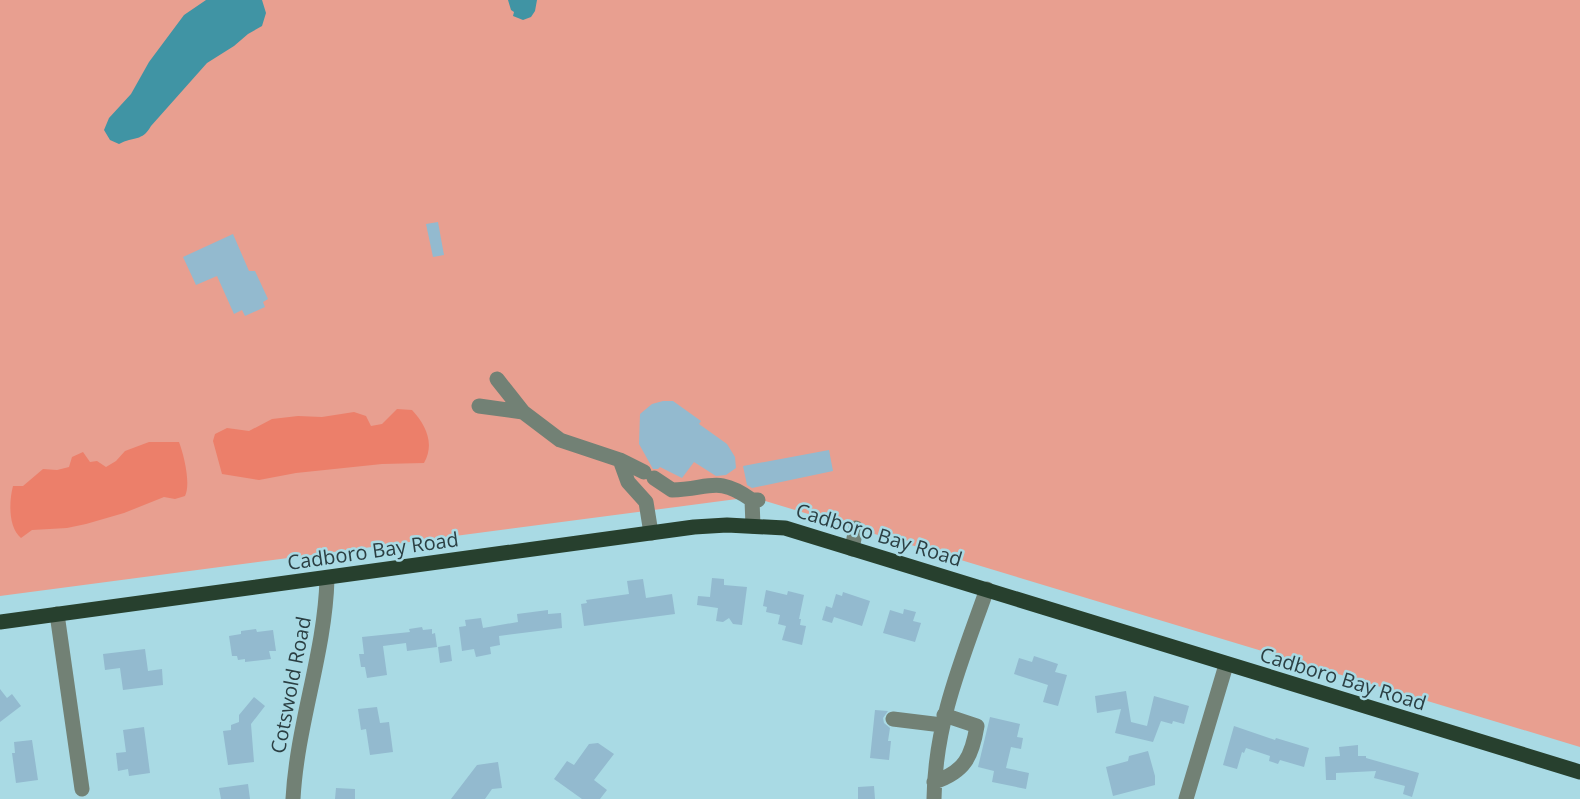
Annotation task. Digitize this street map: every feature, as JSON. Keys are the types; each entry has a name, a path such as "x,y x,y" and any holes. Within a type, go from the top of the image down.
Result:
{"main road":[{"name":"Cadboro Bay Road","path":"0,622 705,526 785,528 1580,772"}],"street":[{"path":"496,379 523,412 560,440 620,460 652,476 672,490 723,484 736,489 755,500 753,526"},
{"path":"479,406 523,412"},
{"path":"620,460 628,482 646,502 651,533"},
{"path":"646,502 659,489 652,476"},
{"path":"852,549 856,528"},
{"name":"Cotswold Road","path":"293,799 307,703 326,612 327,579"},
{"path":"934,799 934,782 943,720 987,589"},
{"path":"57,614 82,789"},
{"path":"1186,799 1226,665"},
{"path":"893,719 943,720 977,726 974,747 961,768 947,778 934,782"}],"shaded area":[{"path":"0,0 1580,0 1580,747 752,497 0,596"},
{"path":"397,409 412,410 425,428 429,449 424,463 382,464 296,473 259,480 222,474 213,441 215,434 227,428 249,431 272,419 298,416 322,417 354,412 366,416 371,426 382,424"},
{"path":"149,442 179,442 187,477 185,496 175,499 164,497 124,513 86,524 67,528 32,530 21,538 17,533 11,514 13,486 23,486 43,469 57,470 69,467 72,457 83,452 90,462 97,461 106,467 116,461 125,451"}],"water":[{"path":"206,0 262,0 266,13 262,26 207,63 144,134 119,144 110,140 104,130 109,118 131,94 149,62 184,15"},
{"path":"508,0 537,0 535,11 531,17 523,20 513,16 514,12"}],"building":[{"path":"438,222 444,255 433,257 426,224"},
{"path":"233,234 249,271 255,271 268,299 263,302 265,307 245,316 242,310 234,314 217,276 196,285 183,257"},
{"path":"673,401 727,444 735,457 736,468 726,475 716,476 694,462 682,478 660,467 653,469 639,444 640,414 652,404"},
{"path":"829,450 833,471 752,488 747,485 743,466"},
{"path":"712,578 724,579 724,585 747,587 742,625 733,624 729,618 723,622 716,621 718,608 697,605 698,596 710,597"},
{"path":"643,579 646,598 672,594 675,614 584,626 581,604 587,603 586,600 629,594 627,581"},
{"path":"766,590 787,595 788,591 804,595 799,619 801,619 800,625 806,626 802,645 782,640 786,626 778,624 780,615 766,612 767,607 763,606"},
{"path":"843,592 870,601 862,626 834,617 832,623 822,620 826,606 832,608 836,594 842,596"},
{"path":"904,609 916,612 913,621 921,623 915,642 883,633 890,610 903,614"},
{"path":"548,610 548,614 561,613 562,628 499,636 500,645 490,647 491,654 476,657 474,649 462,651 459,627 466,626 465,620 481,618 483,628 518,622 517,614"},
{"path":"422,627 423,630 432,629 432,634 435,633 437,647 407,651 406,643 383,646 387,675 367,678 365,667 361,667 359,654 364,654 362,637 410,632 409,629"},
{"path":"256,629 257,632 273,630 276,651 269,651 271,659 245,662 245,659 238,660 237,656 232,656 229,636 241,634 241,631"},
{"path":"450,645 452,661 440,663 438,647"},
{"path":"145,649 148,671 162,669 163,685 123,690 120,668 105,670 103,654"},
{"path":"1034,656 1058,664 1055,672 1067,675 1058,706 1043,702 1048,685 1014,674 1019,658 1032,662"},
{"path":"0,689 7,698 12,694 21,706 0,722"},
{"path":"1126,691 1131,722 1147,726 1154,696 1189,706 1184,724 1161,721 1153,742 1115,733 1121,709 1097,713 1095,696"},
{"path":"254,697 265,706 251,724 254,762 228,765 223,731 231,730 231,725 239,722 239,715"},
{"path":"377,707 380,723 389,722 393,752 370,755 366,729 361,730 358,709"},
{"path":"875,710 888,711 883,718 884,723 890,728 889,760 870,758"},
{"path":"990,717 1020,724 1017,737 1023,738 1021,749 1011,747 1006,768 1029,773 1026,789 992,782 994,771 978,767"},
{"path":"1234,726 1275,740 1276,738 1309,748 1304,767 1280,760 1278,764 1269,761 1270,756 1246,748 1244,753 1242,752 1237,769 1223,765"},
{"path":"144,727 150,773 129,776 128,769 118,771 116,753 126,752 123,730"},
{"path":"32,740 38,780 16,783 12,753 15,753 14,742"},
{"path":"598,743 614,754 594,780 607,790 600,799 582,799 554,779 567,761 574,765 589,744"},
{"path":"1358,745 1358,756 1366,756 1366,758 1419,773 1412,797 1403,794 1405,786 1374,778 1376,771 1336,773 1336,780 1326,780 1325,757 1340,756 1339,747"},
{"path":"1148,751 1155,776 1155,785 1113,796 1106,767 1128,761 1129,756"},
{"path":"498,762 502,788 492,789 485,799 451,799 477,765"},
{"path":"248,784 250,799 221,799 219,788"},
{"path":"874,786 875,799 858,799 858,787"},
{"path":"336,788 355,789 355,799 335,799"}]}
